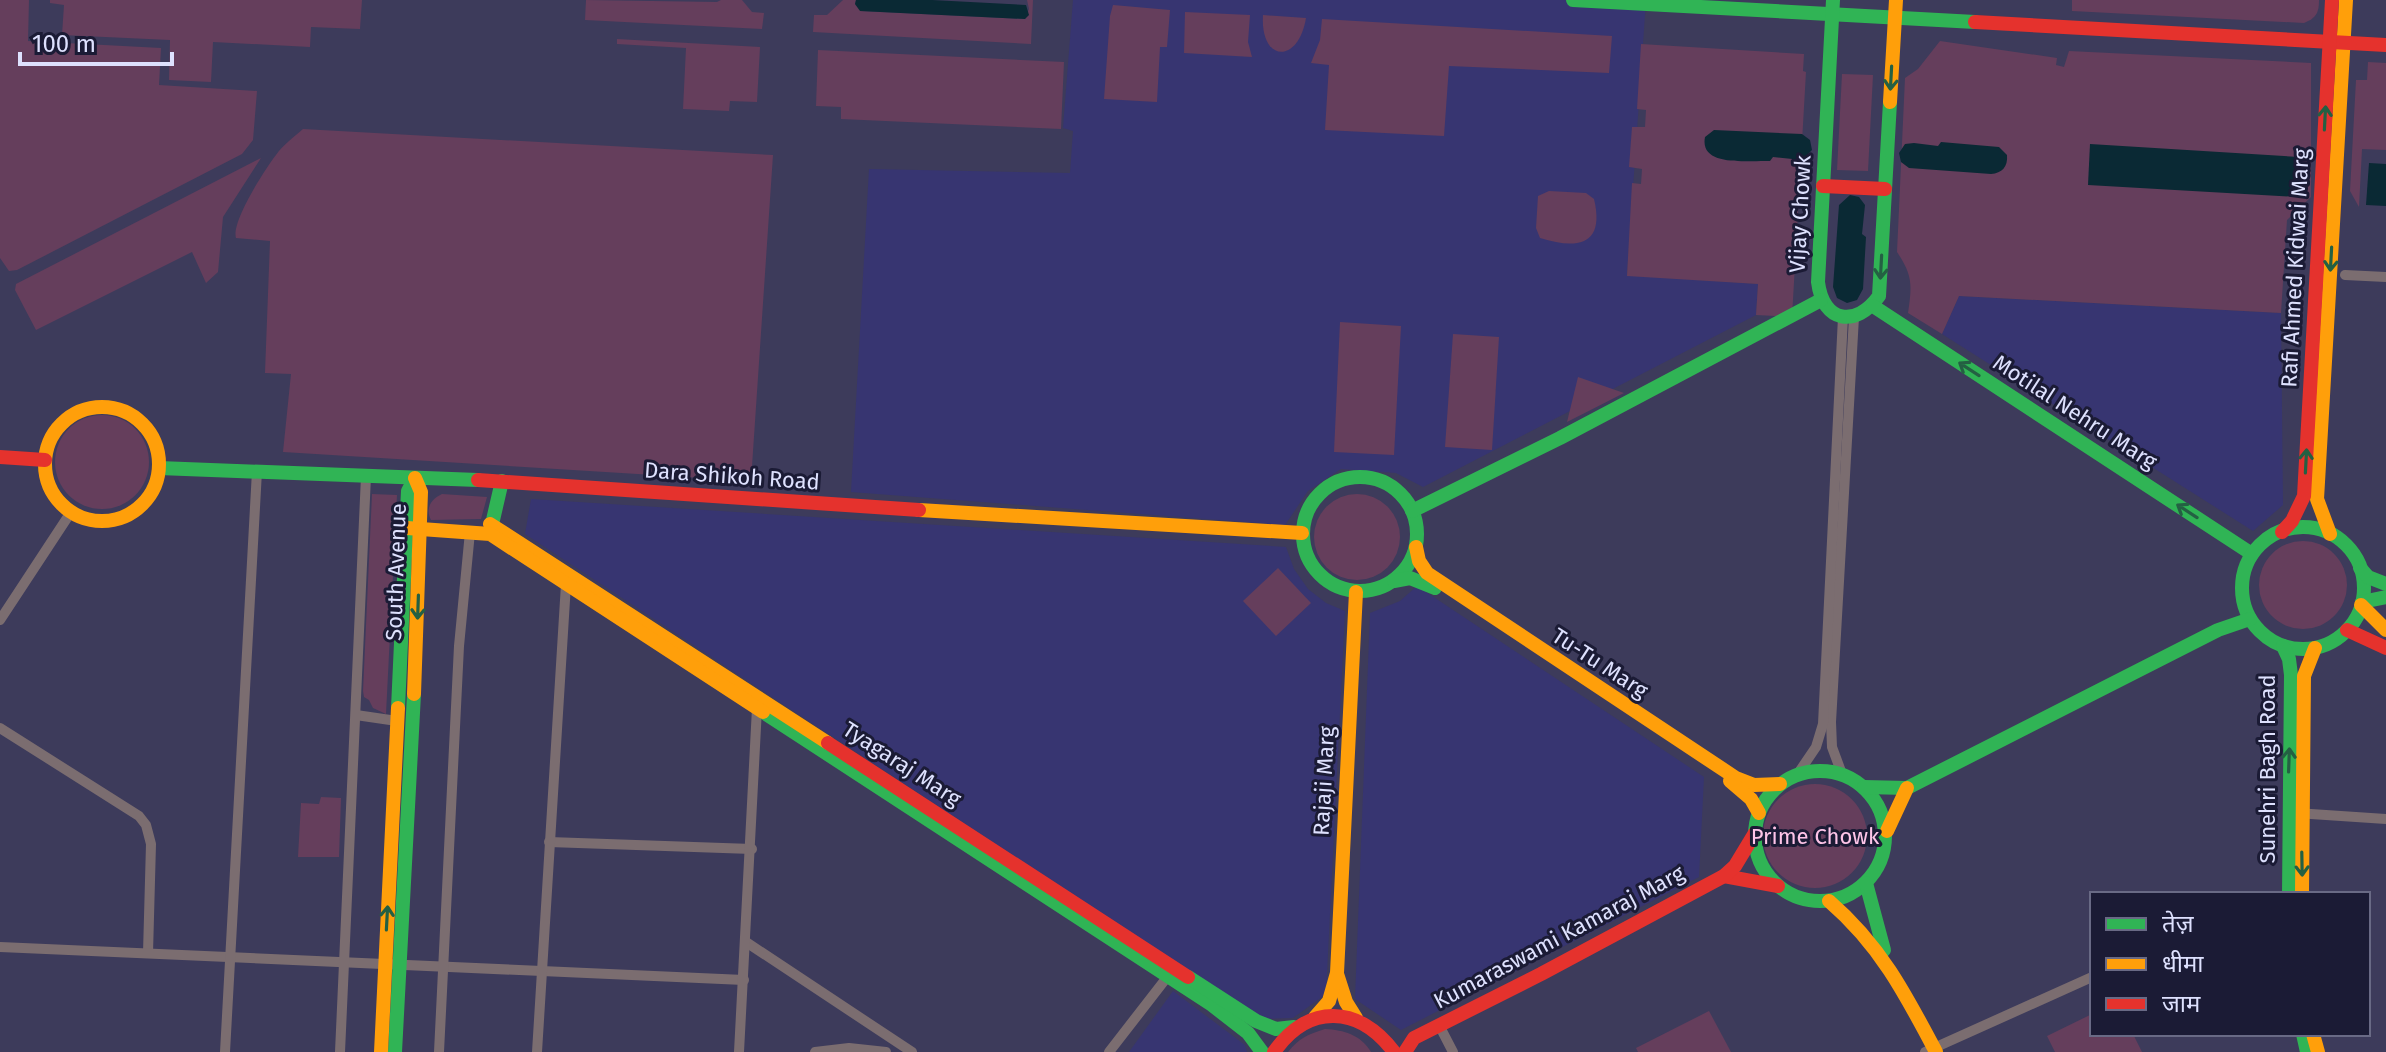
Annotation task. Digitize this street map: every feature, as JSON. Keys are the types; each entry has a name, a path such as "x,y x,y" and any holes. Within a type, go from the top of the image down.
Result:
{"main road":[{"path":"1573,0 1833,7 1895,19 2386,45"},
{"path":"1848,317 1865,314 1879,296 1896,0"},
{"name":"Rafi Ahmed Kidwai Marg","path":"2330,534 2317,499 2337,43 2332,0"},
{"name":"Rafi Ahmed Kidwai Marg","path":"2282,532 2292,521 2304,496 2337,43 2346,0"},
{"name":"Vijay Chowk","path":"1833,7 1818,266 1821,300 1826,308 1848,317"},
{"path":"1823,186 1885,189"},
{"path":"1412,511 1560,438 1821,300"},
{"name":"Motilal Nehru Marg","path":"1873,306 2252,554"},
{"path":"100,407 126,412 145,426 156,445 159,468 150,495 128,515 99,521 71,512 51,490 45,460 51,438 66,419 88,408 100,407"},
{"path":"0,457 45,460"},
{"name":"Dara Shikoh Road","path":"159,468 502,481 1302,533"},
{"path":"1364,477 1397,488 1416,523 1416,547 1404,572 1394,581 1376,590 1356,592 1332,585 1313,568 1303,545 1302,533 1311,504 1334,483 1364,477"},
{"name":"South Avenue","path":"381,1052 397,721 413,529 421,492 415,478"},
{"path":"490,529 502,481"},
{"path":"2360,568 2362,604 2347,630 2332,642 2315,648 2283,646 2267,638 2247,612 2243,575 2252,554 2268,538 2282,532 2311,528 2330,534 2348,548 2368,577 2386,584"},
{"name":"South Avenue","path":"395,1052 401,966 413,529"},
{"name":"Tyagaraj Marg","path":"413,529 470,532 490,529 1252,1027 1262,1052"},
{"name":"Tyagaraj Marg","path":"490,529 566,584 1168,976 1252,1027 1294,1027"},
{"name":"Tu-Tu Marg","path":"1416,547 1419,561 1427,573 1608,695 1736,778 1754,785 1780,784"},
{"name":"Tu-Tu Marg","path":"1394,581 1410,578 1434,587 1739,788 1751,799 1759,813"},
{"name":"Rajaji Marg","path":"1315,1017 1329,1001 1337,973 1356,592"},
{"path":"2362,604 2386,597"},
{"path":"2362,604 2386,630"},
{"path":"1864,787 1907,788 2218,630 2247,612"},
{"path":"2347,630 2386,648"},
{"name":"Sunehri Bagh Road","path":"2283,646 2291,675 2294,813 2289,892"},
{"path":"2302,892 2294,813 2304,676 2315,648"},
{"path":"1778,886 1758,857 1755,833 1759,813 1767,797 1780,784 1797,775 1819,771 1842,774 1864,787 1883,815 1886,832"},
{"path":"1724,876 1778,886 1802,898 1829,901 1849,895 1866,883 1882,860 1886,832 1907,788"},
{"name":"Kumaraswami Kamaraj Marg","path":"1405,1052 1414,1038 1724,876 1735,866 1755,833"},
{"path":"1866,883 1886,959 1932,1051"},
{"path":"1829,901 1856,922 1886,959"},
{"name":"Rajaji Marg","path":"1337,973 1346,1002 1356,1018"},
{"path":"1274,1052 1294,1027 1315,1017 1338,1015 1356,1018 1369,1025 1383,1036 1394,1052"},
{"path":"1383,1036 1414,1038"}],"street":[{"path":"2345,275 2386,277"},
{"path":"1842,774 1832,747 1831,722 1848,317"},
{"path":"1797,775 1816,747 1823,724 1848,317"},
{"path":"225,1052 257,471"},
{"path":"340,1052 366,476"},
{"path":"0,620 71,512"},
{"path":"439,1052 459,646 470,532"},
{"path":"537,1052 566,584"},
{"path":"739,1052 757,708"},
{"path":"356,715 397,721"},
{"path":"0,728 139,816 146,825 151,844 148,953"},
{"path":"2294,813 2386,819"},
{"path":"549,842 752,849"},
{"path":"746,942 912,1052"},
{"path":"0,947 744,980"},
{"path":"1109,1052 1168,976"},
{"path":"1932,1051 2090,978"},
{"path":"1439,1025 1453,1052"},
{"path":"815,1052 849,1048 886,1052"}],"shaded area":[{"path":"1073,0 1646,0 1627,275 1758,284 1756,315 1423,487 1396,473 1341,469 1308,491 1285,525 851,492 869,169 1070,173 1073,131 1063,128"},
{"path":"1959,296 2281,313 2283,505 2253,531 1942,334"},
{"path":"531,499 1286,547 1294,569 1308,589 1326,603 1345,611 1326,994 1293,1018 1261,1019 525,534"},
{"path":"1417,586 1704,777 1699,877 1401,1030 1355,999 1370,613 1400,601"},
{"path":"1173,991 1245,1045 1247,1052 1129,1052"}],"green space":[{"path":"0,0 29,0 28,41 161,48 159,85 257,91 253,140 242,154 17,270 9,271 0,258"},
{"path":"50,0 362,0 360,29 311,27 310,47 213,42 211,82 169,80 170,40 62,35 64,5 50,3"},
{"path":"586,0 742,0 752,12 764,13 762,29 585,20"},
{"path":"843,0 856,0 855,4 861,11 1025,19 1029,9 1027,0 1033,0 1031,44 813,32 814,15 827,15"},
{"path":"2072,0 2319,0 2316,14 2304,23 2072,11"},
{"path":"1113,5 1170,10 1167,47 1160,47 1157,102 1104,99"},
{"path":"1185,12 1250,15 1248,42 1252,57 1184,53"},
{"path":"1263,15 1306,18 1295,44 1280,52 1273,49 1267,42"},
{"path":"1322,19 1612,36 1609,73 1449,66 1444,136 1325,130 1329,65 1311,63 1320,40"},
{"path":"617,39 760,47 757,102 730,101 729,111 683,109 686,48 617,44"},
{"path":"1940,41 2057,58 2056,65 2064,67 2069,51 2311,63 2311,197 2287,220 2281,313 1959,296 1942,334 1908,313 1910,281 1897,252 1905,78 1918,69"},
{"path":"1641,44 1804,54 1803,71 1806,72 1792,317 1756,315 1758,284 1627,276 1632,183 1641,184 1642,169 1629,167 1632,127 1645,127 1646,110 1637,109"},
{"path":"818,50 1064,62 1061,129 841,119 841,107 816,106"},
{"path":"2368,62 2386,63 2386,150 2362,149 2359,207 2350,191 2356,80 2367,80"},
{"path":"1842,74 1873,75 1868,171 1837,170"},
{"path":"303,129 773,155 751,481 283,452 291,374 265,373 270,241 236,238 236,230 264,172 282,148"},
{"path":"261,158 223,217 218,272 206,283 192,252 36,330 15,290 16,284"},
{"path":"1549,191 1586,193 1594,199 1596,226 1592,235 1577,243 1540,238 1536,228 1538,196"},
{"path":"1340,322 1401,326 1394,455 1334,452"},
{"path":"1453,334 1499,337 1492,450 1445,447"},
{"path":"1578,377 1624,393 1567,422"},
{"path":"102,415 120,419 135,429 145,444 149,462 145,480 135,495 120,505 102,509 84,505 69,495 59,480 55,462 59,444 69,429 84,419"},
{"path":"372,494 397,495 386,714 373,708 363,691"},
{"path":"442,494 487,497 481,519 431,520 430,504"},
{"path":"1357,494 1373,498 1387,507 1396,521 1400,537 1396,553 1387,567 1373,576 1357,580 1341,576 1327,567 1318,553 1314,537 1318,521 1327,507 1341,498"},
{"path":"2303,541 2320,545 2334,554 2343,568 2347,585 2343,602 2334,616 2320,625 2303,629 2286,625 2272,616 2263,602 2259,585 2263,568 2272,554 2286,545"},
{"path":"1278,568 1311,603 1276,636 1243,601"},
{"name":"Prime Chowk","path":"1815,784 1835,788 1852,799 1863,816 1867,836 1863,856 1852,873 1835,884 1815,888 1795,884 1778,873 1767,856 1763,836 1767,816 1778,799 1795,788"},
{"path":"321,797 341,798 339,857 298,857 301,803 319,804"},
{"path":"1709,1011 1731,1052 1638,1052 1636,1048"},
{"path":"2090,1015 2090,1036 2134,1036 2142,1052 2055,1052 2047,1036"},
{"path":"1325,1029 1351,1034 1371,1052 1288,1052 1304,1038"}],"water":[{"path":"856,0 1026,5 1029,15 1025,19 860,11"},
{"path":"1714,130 1802,134 1810,140 1812,150 1802,160 1773,157 1770,161 1739,161 1718,158 1705,147 1705,137"},
{"path":"1941,142 1999,147 2007,155 2005,166 1991,174 1909,168 1901,162 1899,153 1905,144 1938,146"},
{"path":"2090,144 2300,157 2297,197 2088,185"},
{"path":"2369,163 2386,164 2386,206 2366,205"},
{"path":"1850,195 1859,197 1865,205 1862,234 1866,237 1863,289 1857,300 1847,303 1837,298 1833,287 1839,205"}],"traffic: fast":[{"path":"1573,0 1975,22"},
{"path":"1833,0 1818,282 1826,306 1842,316 1860,313 1879,296 1890,102"},
{"path":"1412,511 1560,438 1821,300"},
{"path":"1873,306 2252,554"},
{"path":"159,468 478,480"},
{"path":"1360,477 1392,486 1408,502 1417,534 1408,566 1392,582 1360,591 1328,582 1312,566 1303,534 1312,502 1328,486 1360,477"},
{"path":"398,708 408,491 415,478"},
{"path":"490,533 502,481"},
{"path":"2303,527 2326,532 2346,545 2359,565 2364,588 2359,611 2346,631 2326,644 2303,649 2280,644 2260,631 2247,611 2242,588 2247,565 2260,545 2280,532 2303,527"},
{"path":"2360,568 2368,577 2386,584"},
{"path":"1394,581 1410,578 1435,588"},
{"path":"2362,602 2386,597"},
{"path":"1864,787 1907,788 2218,630 2250,619"},
{"path":"2283,646 2291,675 2289,892"},
{"path":"395,1052 414,694"},
{"path":"763,712 1212,1005 1248,1033 1262,1052"},
{"path":"1820,771 1845,776 1866,790 1880,811 1885,836 1880,861 1866,882 1845,896 1820,901 1795,896 1774,882 1760,861 1755,836 1760,811 1774,790 1795,776 1820,771"},
{"path":"1866,883 1884,950"},
{"path":"1188,977 1256,1021 1276,1029 1294,1027"},
{"path":"2303,1036 2307,1052"}],"traffic: slow":[{"path":"1890,102 1896,0"},
{"path":"2330,534 2317,499 2346,0"},
{"path":"102,407 124,411 142,424 155,442 159,464 155,486 142,504 124,517 102,521 80,517 62,504 49,486 45,464 49,442 62,424 80,411 102,407"},
{"path":"414,694 421,492 415,478"},
{"path":"919,510 1302,533"},
{"path":"490,524 828,743"},
{"path":"407,528 490,534 763,712"},
{"path":"1416,547 1419,561 1427,573 1736,778 1754,785 1780,784"},
{"path":"1315,1017 1329,1001 1337,973 1356,592"},
{"path":"2361,605 2386,630"},
{"path":"2302,892 2304,676 2315,648"},
{"path":"381,1052 398,708"},
{"path":"1730,781 1751,799 1759,813"},
{"path":"1887,831 1907,788"},
{"path":"1829,901 1877,953 1902,990 1936,1052"},
{"path":"1337,974 1346,1002 1356,1018"},
{"path":"2314,1036 2318,1052"}],"traffic: jam":[{"path":"2282,532 2292,521 2304,496 2332,0"},
{"path":"1975,22 2386,45"},
{"path":"1823,186 1885,189"},
{"path":"0,457 45,460"},
{"path":"478,480 919,510"},
{"path":"2347,630 2386,648"},
{"path":"828,743 1188,977"},
{"path":"1405,1052 1414,1038 1724,876 1735,866 1755,833"},
{"path":"1724,876 1778,886"},
{"path":"1274,1052 1287,1036 1302,1025 1318,1018 1334,1016 1350,1018 1365,1025 1394,1052"}]}
